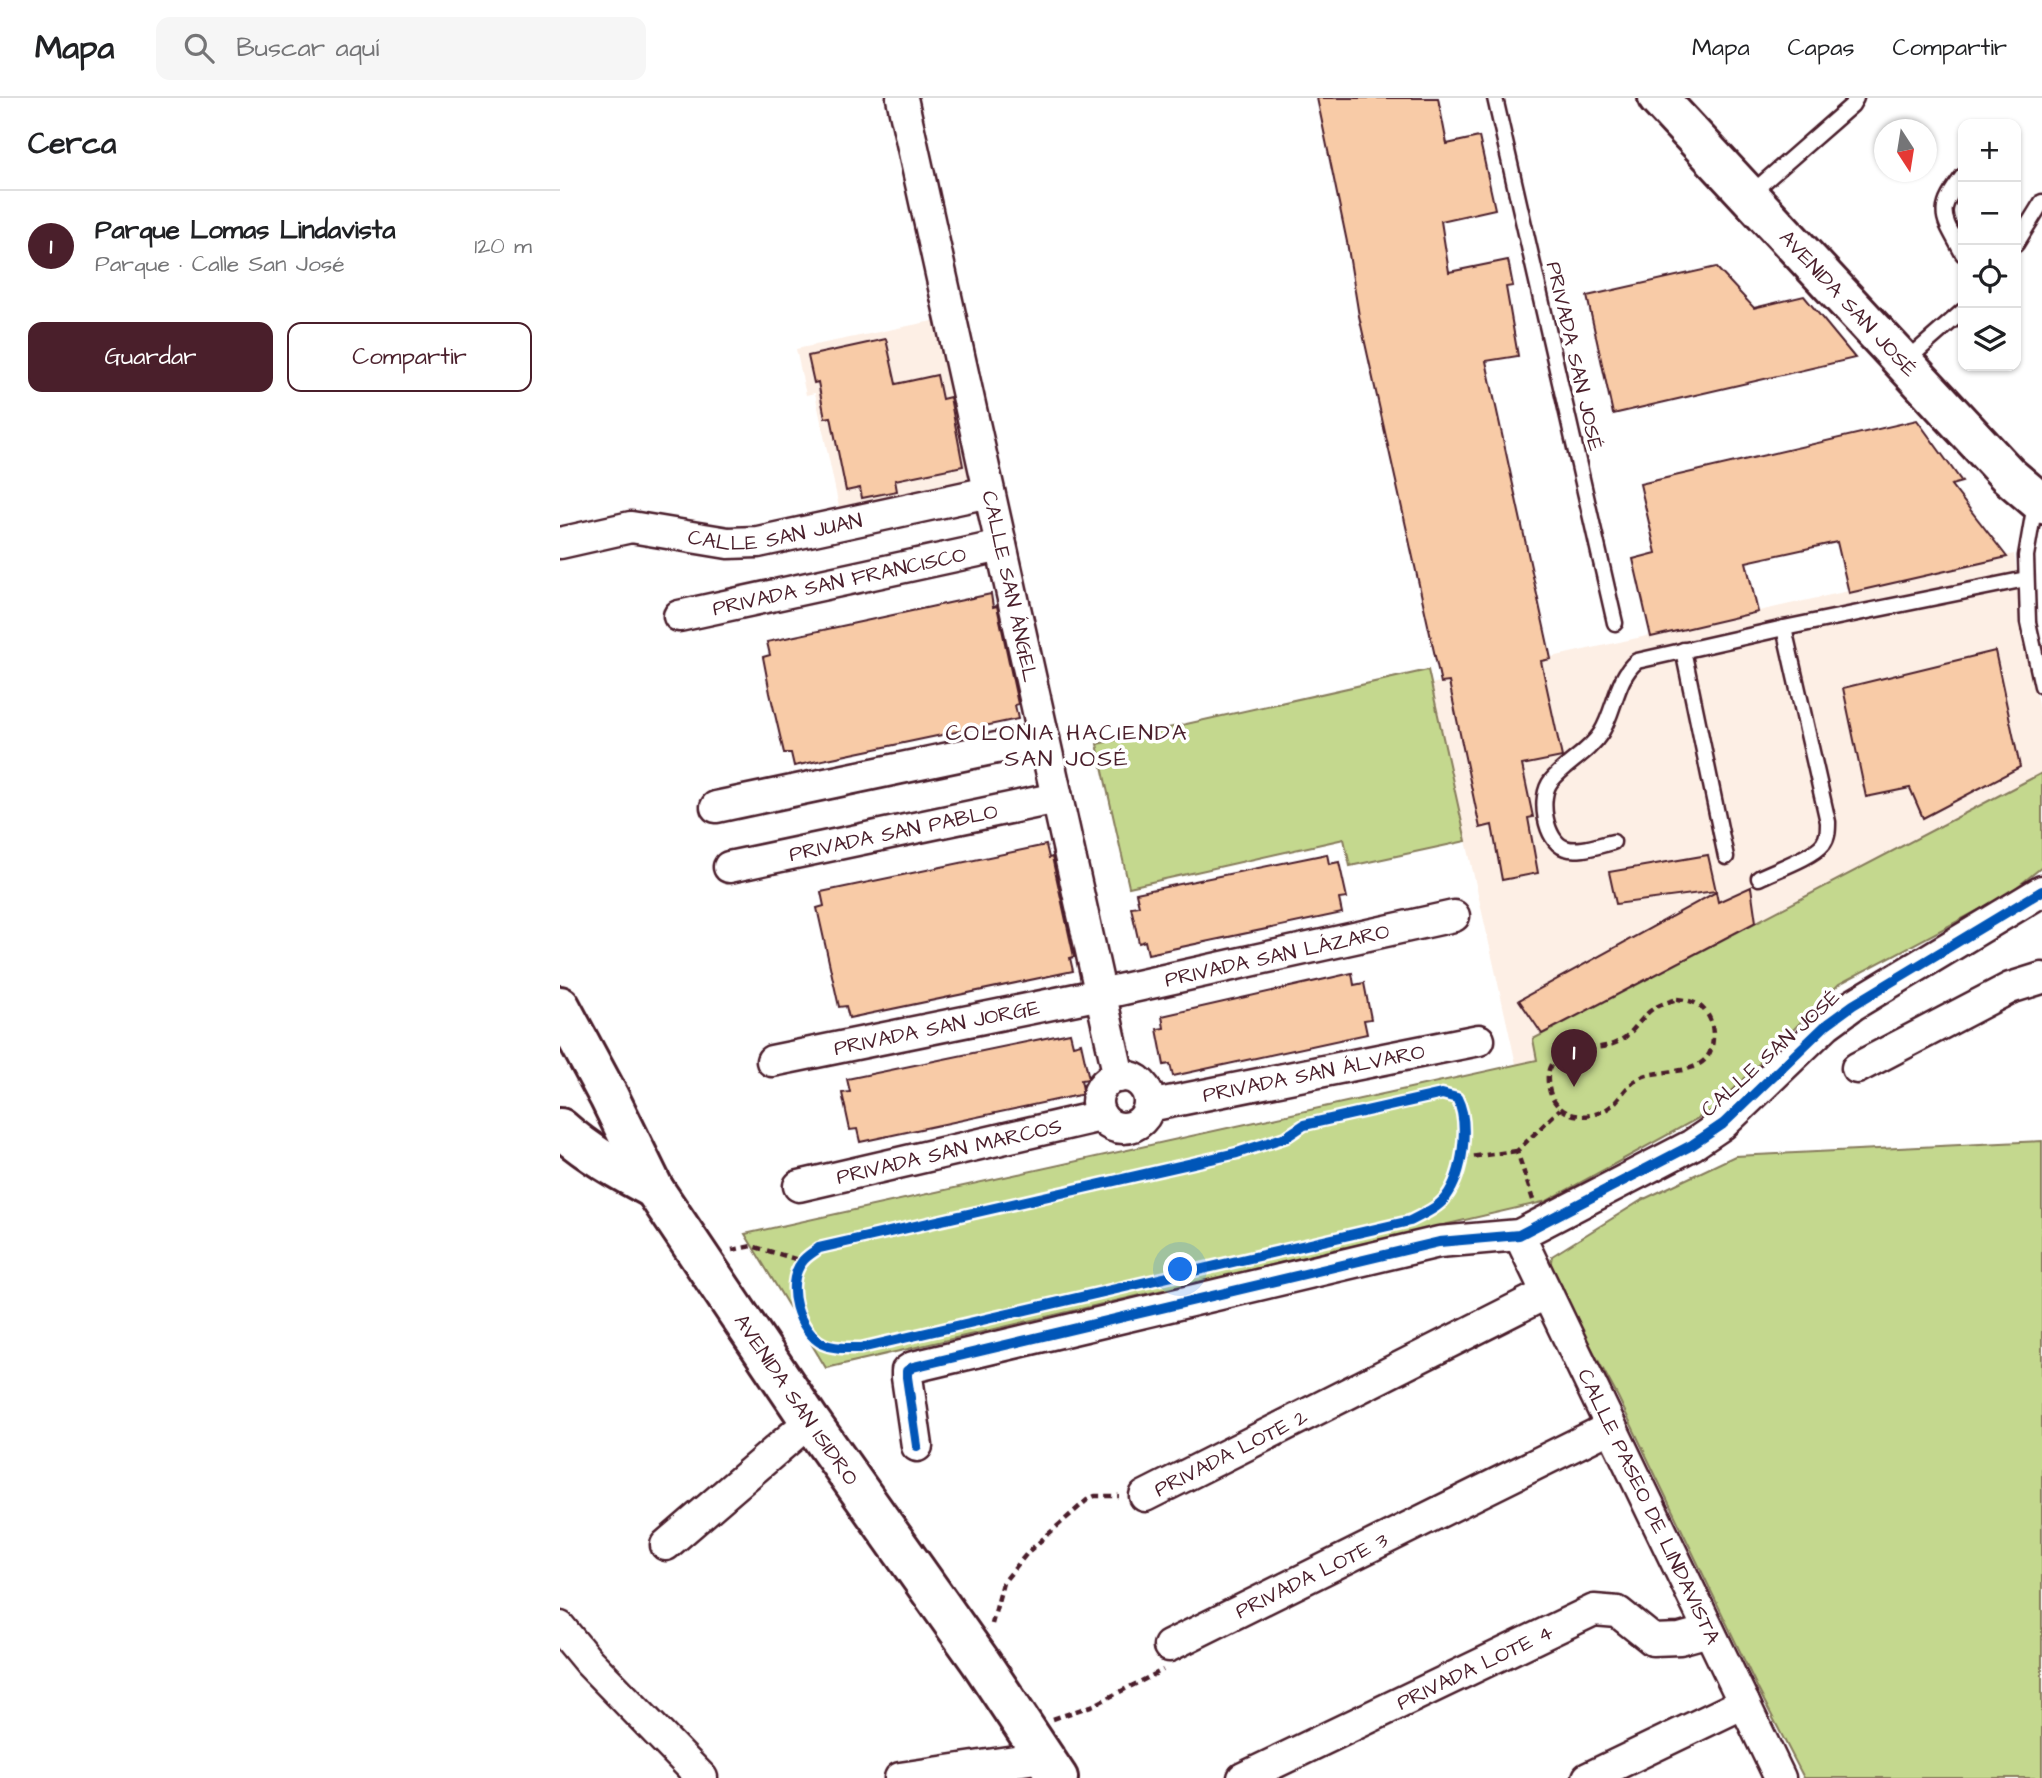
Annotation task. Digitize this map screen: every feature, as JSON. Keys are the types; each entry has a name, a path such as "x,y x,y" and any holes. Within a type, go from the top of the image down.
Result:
{"street":[{"name":"CALLE SAN ÁNGEL","path":"902,98 1119,1077"},
{"name":"AVENIDA SAN JOSÉ","path":"1666,101 1748,197 2008,475 2039,501"},
{"name":"CALLE SAN JUAN","path":"560,543 631,527 728,543 758,542 989,492"},
{"name":"PRIVADA SAN FRANCISCO","path":"679,616 1002,546"},
{"path":"716,807 1044,738"},
{"name":"PRIVADA SAN PABLO","path":"729,867 1057,798"},
{"name":"CALLE SAN JOSÉ","path":"1530,1229 1692,1145 1723,1124 1827,1024 1853,1005 2042,891"},
{"name":"PRIVADA SAN LÁZARO","path":"1101,994 1454,916"},
{"path":"1857,1068 2010,988 2042,978"},
{"name":"PRIVADA SAN JORGE","path":"772,1061 1101,994"},
{"name":"AVENIDA SAN ISIDRO","path":"566,1031 654,1189 700,1260 980,1661 1042,1755"},
{"name":"PRIVADA SAN ÁLVARO","path":"1149,1106 1479,1040"},
{"path":"1119,1077 1127,1077 1141,1084 1149,1098 1149,1106 1142,1120 1128,1128 1112,1126 1101,1115 1097,1102 1101,1088 1106,1083 1119,1077"},
{"name":"PRIVADA SAN MARCOS","path":"799,1186 1101,1115"},
{"path":"560,1128 608,1165 654,1189"},
{"path":"917,1446 907,1377 908,1371 913,1367 1439,1242 1530,1229"},
{"name":"CALLE PASEO DE LINDAVISTA","path":"1530,1229 1547,1293 1780,1778"},
{"name":"PRIVADA LOTE 2","path":"1145,1496 1547,1293"},
{"path":"666,1545 810,1421"},
{"name":"PRIVADA LOTE 3","path":"1169,1646 1611,1427"},
{"name":"PRIVADA LOTE 4","path":"1242,1778 1594,1610 1618,1612 1653,1640 1680,1639 1709,1630"},
{"path":"560,1627 588,1661 702,1778"},
{"path":"1588,1778 1744,1703"},
{"path":"900,1778 1042,1755"}],"lane":[{"name":"PRIVADA SAN JOSÉ","path":"1495,98 1615,622"},
{"path":"1748,197 1856,98"},
{"path":"1958,182 1948,195 1943,214 1958,245"},
{"path":"2021,236 2042,202"},
{"path":"1903,363 1958,315"},
{"path":"2039,501 2026,556 2026,579 2028,622 2042,687"},
{"path":"1613,842 1580,849 1565,849 1553,840 1548,827 1545,799 1549,783 1597,739 1631,666 1646,658 2026,579"},
{"path":"1759,878 1813,852 1822,845 1828,834 1828,822 1784,628"},
{"path":"1683,650 1726,857"}],"path":[{"path":"1677,999 1691,1000 1705,1010 1713,1025 1713,1042 1707,1056 1694,1067 1679,1072 1646,1075 1629,1086 1617,1102 1591,1116 1575,1116 1560,1109 1551,1097 1547,1079 1552,1063 1568,1052 1612,1044 1633,1032 1645,1015 1658,1005 1677,999"},
{"path":"1462,1146 1460,1163 1517,1151 1560,1109"},
{"path":"1517,1151 1530,1229"},
{"path":"700,1260 752,1246 803,1262"},
{"path":"1042,1755 1094,1705 1165,1669 1169,1646"}],"shaded area":[{"path":"942,319 975,479 839,507 815,393 806,395 796,349"},
{"path":"2014,554 2042,730 2042,773 1533,1039 1537,1060 1516,1064 1431,684"}],"green space":[{"path":"1428,670 1466,841 1350,866 1344,839 1129,887 1097,744"},
{"path":"2042,773 2042,867 2007,895 1839,984 1713,1110 1547,1201 826,1368 745,1234 1537,1060 1533,1039"},
{"path":"2042,1141 2042,1778 1804,1778 1758,1689 1618,1397 1554,1279 1550,1266 1552,1256 1642,1200 1735,1156"}],"building":[{"path":"1317,98 1438,98 1447,144 1479,137 1495,209 1441,221 1449,272 1508,260 1513,286 1506,287 1518,356 1486,361 1551,659 1541,661 1562,757 1522,765 1533,817 1528,818 1538,873 1502,880 1492,825 1480,828 1449,682 1441,683 1359,316 1347,242"},
{"path":"1716,267 1754,308 1804,296 1855,358 1613,414 1587,296"},
{"path":"886,339 896,384 937,375 942,399 950,397 963,466 895,480 897,491 862,498 860,488 846,491 831,417 825,418 818,382 814,383 808,356"},
{"path":"1917,420 1962,482 1951,485 2007,557 1849,593 1837,542 1746,562 1758,612 1651,637 1633,559 1656,553 1640,484"},
{"path":"991,594 993,607 997,606 1018,704 1015,705 1018,719 794,766 791,753 784,753 770,693 763,657 770,655 767,642"},
{"path":"1995,651 2020,767 1923,818 1910,788 1866,797 1843,688"},
{"path":"1046,845 1049,858 1052,857 1074,957 1070,958 1073,971 849,1018 846,1006 839,1007 817,908 824,906 821,892"},
{"path":"1327,854 1329,864 1339,862 1347,898 1339,899 1342,913 1148,954 1145,941 1139,943 1131,907 1139,906 1136,893"},
{"path":"1708,855 1716,891 1616,904 1609,872"},
{"path":"1751,887 1756,922 1542,1034 1519,1000 1716,892 1718,902"},
{"path":"1352,973 1354,985 1364,983 1371,1019 1364,1020 1367,1034 1173,1076 1170,1064 1164,1065 1157,1029 1164,1028 1162,1016"},
{"path":"1070,1033 1073,1045 1081,1043 1089,1079 1081,1080 1084,1094 860,1142 857,1129 850,1130 842,1093 850,1092 847,1079"}],"cycle path":[{"path":"917,1446 907,1377 907,1371 913,1367 1439,1242 1519,1235 1692,1145 1723,1124 1827,1024 1853,1005 2042,891"},
{"path":"1442,1094 1457,1098 1461,1108 1464,1134 1457,1175 1443,1201 1410,1221 861,1348 823,1344 807,1329 796,1307 794,1283 797,1272 804,1260 819,1248 1237,1153 1286,1137 1304,1125 1442,1094"}],"place":[{"name":"Parque Lomas Lindavista","path":"1574,1087"}],"district":[{"name":"COLONIA HACIENDA SAN JOSÉ","path":"1067,745"}]}
